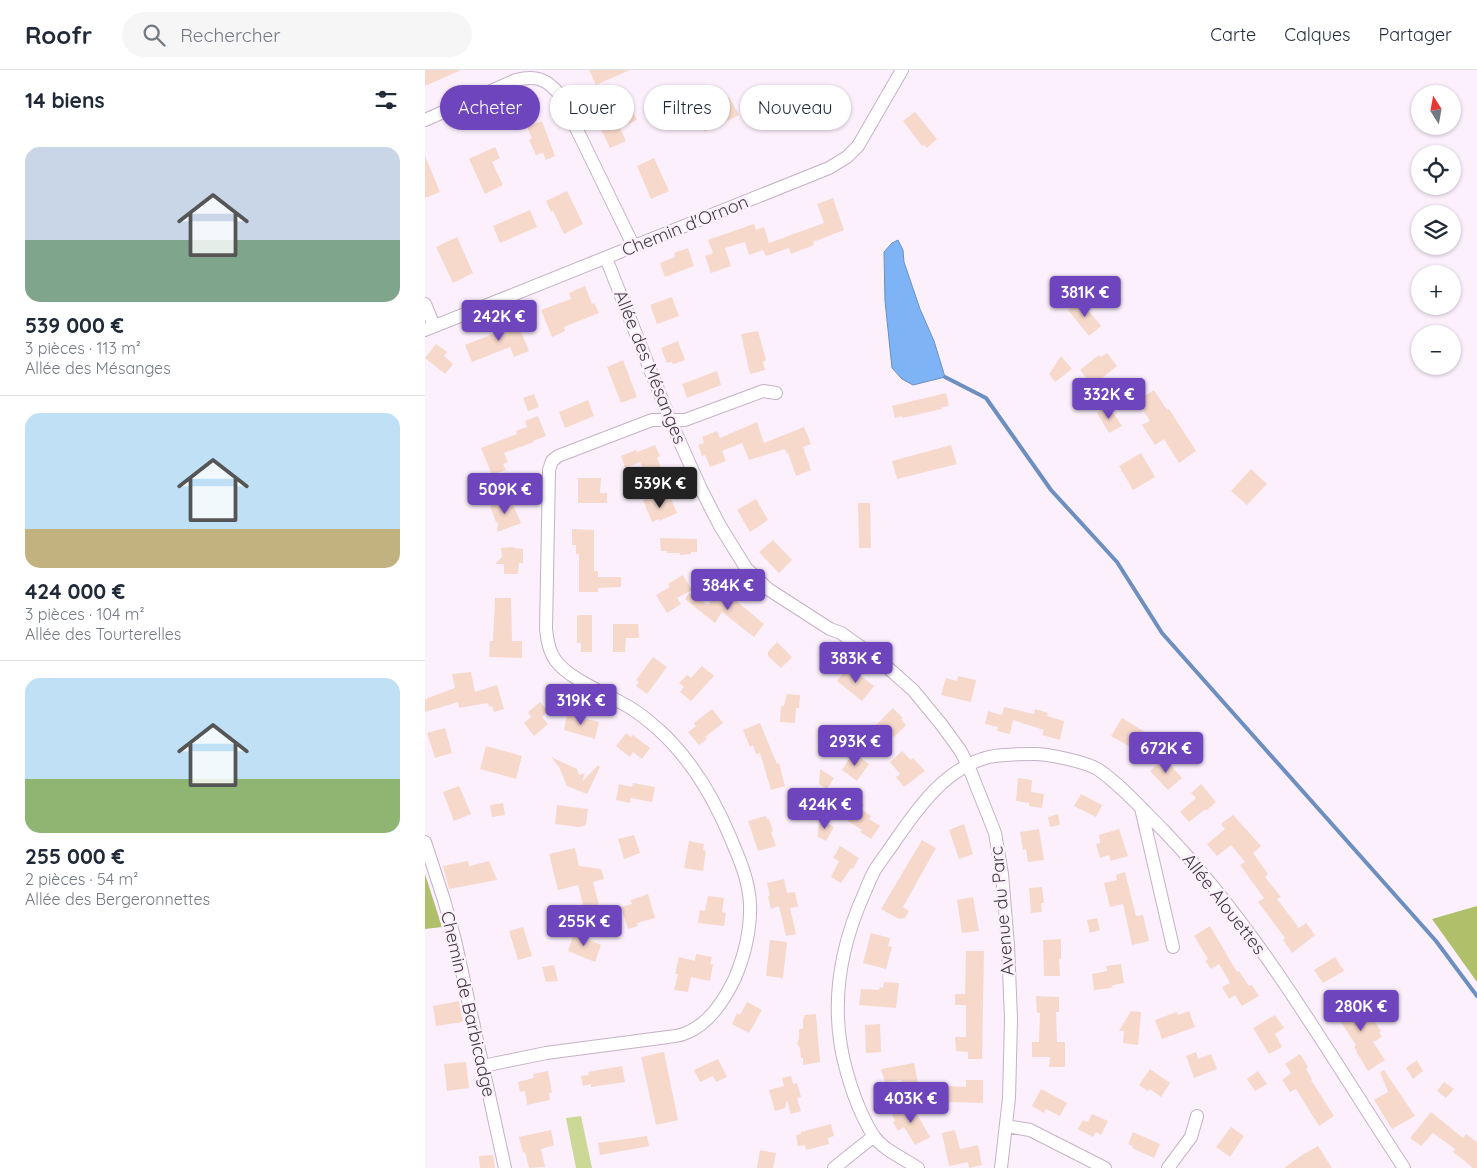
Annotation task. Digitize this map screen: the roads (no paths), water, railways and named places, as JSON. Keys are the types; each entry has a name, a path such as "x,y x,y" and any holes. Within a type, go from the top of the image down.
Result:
{"street":[{"name":"Chemin d'Ornon","path":"430,328 817,174 839,162 858,146 902,70"},
{"path":"425,120 516,80 528,77 540,79 553,87 561,95 634,246"},
{"name":"Allée des Mésanges","path":"606,258 670,420 712,511 746,568 768,589 830,629"},
{"path":"425,304 430,328"},
{"path":"483,1066 546,1053 686,1033 693,1030 707,1018 721,1003 736,974 748,936 750,904 745,877 738,856 722,817 701,778 659,730 631,708 573,676 560,665 553,655 547,638 549,470 552,461 558,456 652,420 685,420 763,390 776,393"},
{"name":"Avenue du Parc","path":"830,629 841,633 879,660 913,690 941,724 960,750 968,765 995,833 1008,945 1011,1019 1009,1098 1001,1168"},
{"name":"Allée Alouettes","path":"874,1136 853,1096 841,1054 837,1019 843,953 857,909 875,870 917,809 934,790 968,765 989,757 1016,754 1049,754 1096,768 1137,802 1190,859 1242,923 1298,1004 1404,1168"},
{"path":"1141,808 1173,946"},
{"name":"Chemin de Barbicadge","path":"425,842 455,940 505,1168"},
{"path":"1168,1168 1191,1137 1197,1116"},
{"path":"1006,1126 1031,1130 1105,1168"},
{"path":"834,1168 874,1136 886,1148 917,1168"}],"water":[{"path":"898,240 903,250 904,262 920,309 934,341 945,377 913,385 902,379 892,368 885,301 884,252 892,243"}],"waterway":[{"path":"945,377 986,398 1051,490 1117,562 1162,633 1436,941 1477,996"}]}
